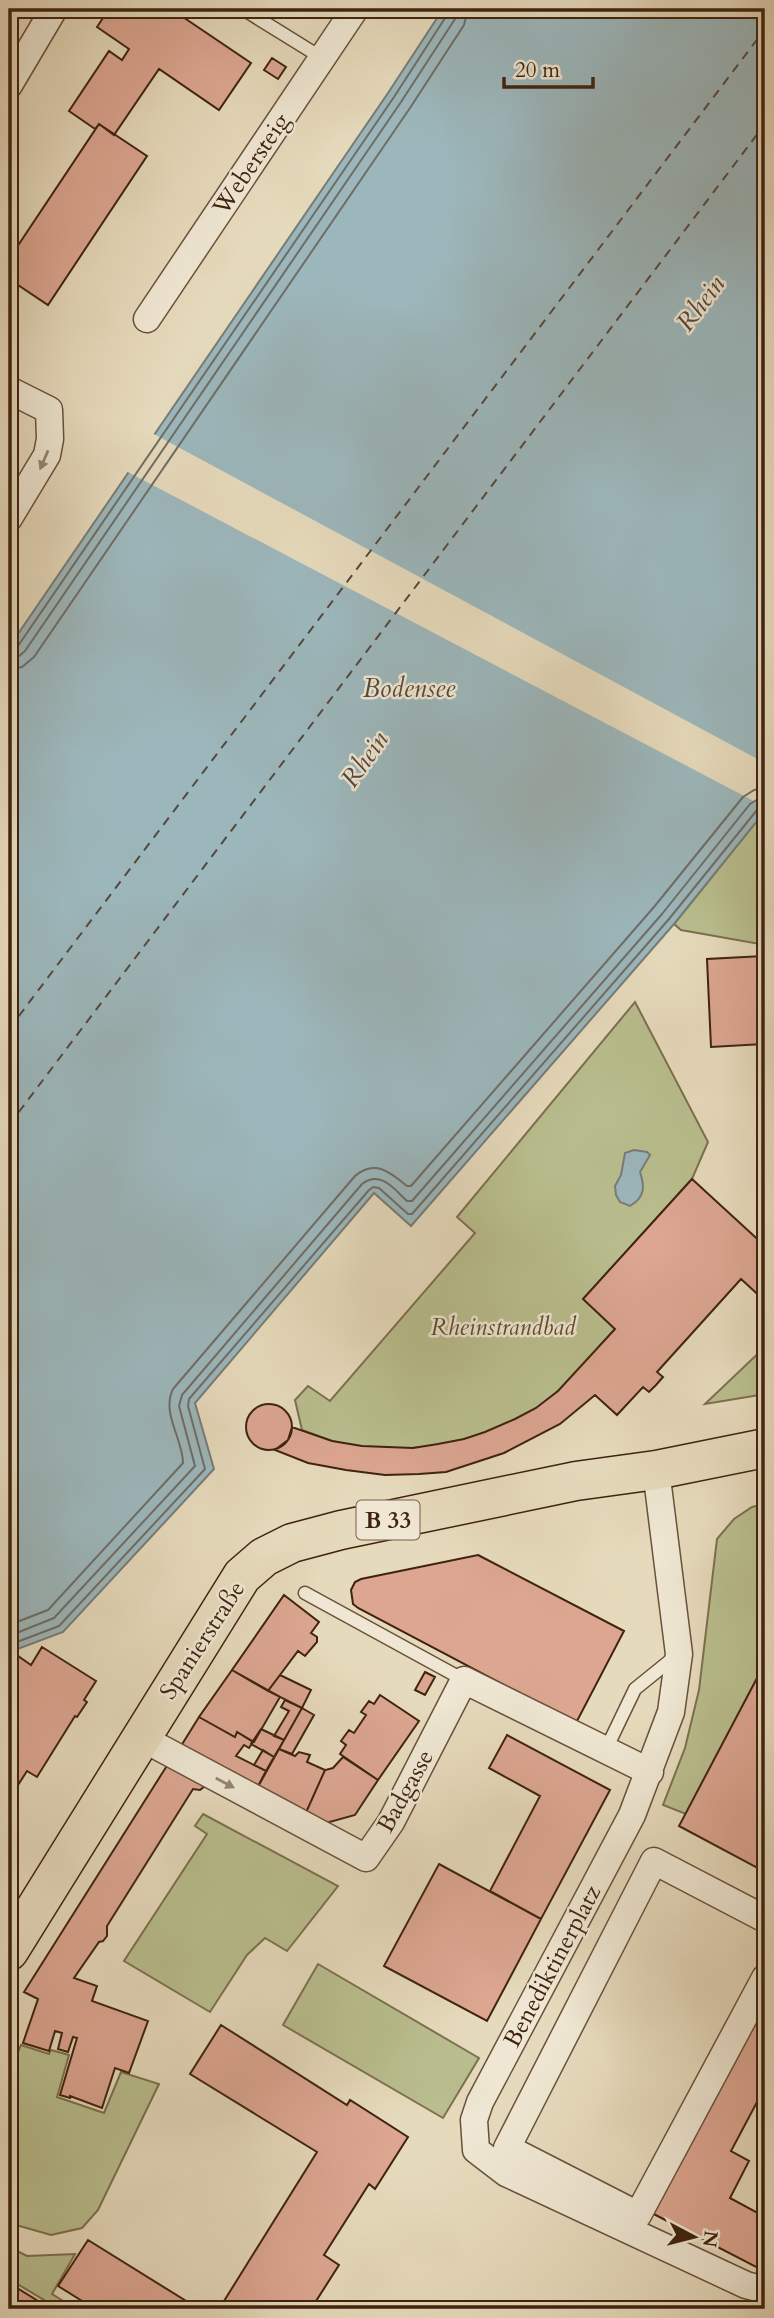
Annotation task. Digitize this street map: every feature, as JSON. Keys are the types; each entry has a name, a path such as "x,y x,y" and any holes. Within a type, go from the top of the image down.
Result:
{"main road":[{"name":"Spanierstraße","path":"9,1951 242,1576 264,1556 292,1543 341,1530 576,1481 656,1470 765,1448"}],"street":[{"path":"9,85 54,9"},
{"name":"Webersteig","path":"147,319 355,9"},
{"path":"9,390 49,410 50,439 47,455 9,518"},
{"name":"Benediktinerplatz","path":"656,1470 679,1654 671,1712 632,1815 480,2102 474,2120 476,2150 506,2173 746,2285 765,2290"},
{"path":"464,1680 650,1772"},
{"name":"Badgasse","path":"140,1737 366,1858 391,1822 464,1680"},
{"name":"Benediktinerplatz","path":"765,1919 654,1861 507,2148 638,2215 765,1978"}],"lane":[{"path":"243,9 322,58"},
{"path":"305,1594 464,1680"},
{"path":"610,1741 635,1689 679,1654"}],"green space":[{"path":"765,811 765,945 681,930 674,924"},
{"name":"Rheinstrandbad","path":"635,1002 708,1142 692,1179 583,1299 615,1329 546,1401 489,1432 437,1445 384,1448 332,1441 302,1430 295,1400 308,1386 330,1401 475,1233 457,1217"},
{"path":"765,1347 765,1394 705,1404"},
{"path":"765,1504 765,1663 686,1814 663,1805 685,1748 699,1690 717,1539 734,1519 752,1507"},
{"path":"203,1814 338,1886 287,1951 265,1938 247,1955 210,2012 124,1961 207,1834 195,1826"},
{"path":"318,1964 479,2058 443,2118 283,2025"},
{"path":"21,2045 49,2054 51,2050 69,2055 57,2097 104,2113 121,2072 159,2084 98,2210 82,2228 51,2235 9,2223 9,2072"},
{"path":"9,2247 27,2256 75,2254 52,2294 76,2309 59,2309 9,2279"}],"water":[{"name":"Bodensee","path":"443,9 765,9 765,811 674,924 411,1226 374,1193 195,1403 214,1469 63,1632 12,1651 9,1656 9,647"},
{"path":"634,1150 650,1155 640,1172 643,1182 641,1195 630,1206 620,1202 615,1186 621,1175 625,1153"}],"pier":[{"path":"150,432 765,763 765,807 124,470"}],"building":[{"path":"109,9 171,9 251,63 219,110 159,69 114,135 99,124 95,129 69,111 109,51 122,60 129,49 97,27"},
{"path":"272,58 286,67 278,79 264,70"},
{"path":"99,124 147,156 48,305 9,279 9,259"},
{"path":"765,956 765,1044 711,1047 707,959"},
{"path":"692,1179 765,1246 765,1301 741,1279 657,1372 663,1377 656,1385 649,1392 643,1387 617,1415 595,1395 560,1424 504,1453 446,1472 385,1475 346,1470 308,1463 275,1450 288,1440 292,1427 332,1441 362,1446 413,1448 464,1439 536,1408 558,1391 615,1329 583,1299"},
{"path":"269,1404 285,1411 292,1427 285,1443 269,1450 253,1443 246,1427 253,1411"},
{"path":"478,1555 624,1631 576,1723 353,1604 351,1590 355,1582 361,1579"},
{"path":"284,1595 319,1622 311,1633 317,1637 317,1642 305,1656 298,1651 268,1691 232,1670"},
{"path":"42,1647 96,1681 84,1700 87,1702 77,1717 75,1716 37,1777 27,1771 9,1799 9,1671 18,1656 31,1665"},
{"path":"765,1663 764,1807 765,1872 679,1826"},
{"path":"232,1670 280,1697 254,1742 237,1732 235,1737 199,1717"},
{"path":"425,1672 435,1677 425,1695 415,1690"},
{"path":"280,1675 311,1690 302,1708 268,1691"},
{"path":"380,1695 419,1721 378,1780 340,1754 346,1745 341,1741 349,1730 354,1733 366,1715 361,1712 369,1701 374,1704"},
{"path":"285,1700 302,1708 284,1740 274,1736 289,1711 281,1707"},
{"path":"302,1708 314,1715 292,1754 279,1749"},
{"path":"199,1717 235,1737 237,1732 253,1742 249,1748 244,1745 236,1756 266,1771 255,1792 181,1746"},
{"path":"261,1729 284,1740 274,1757 251,1744"},
{"path":"507,1735 610,1790 541,1919 490,1891 540,1796 489,1768"},
{"path":"279,1749 295,1756 299,1752 310,1755 307,1762 325,1770 304,1817 255,1792"},
{"path":"263,1750 274,1757 266,1771 254,1765"},
{"path":"343,1757 378,1780 355,1815 319,1825 304,1817 325,1770 333,1768"},
{"path":"168,1764 205,1786 200,1790 193,1789 107,1926 107,1936 99,1942 74,1978 97,1986 92,2001 148,2021 129,2073 115,2068 102,2108 60,2095 77,2038 73,2037 68,2052 58,2049 62,2033 55,2031 49,2051 23,2043 38,1999 24,1992"},
{"path":"439,1864 541,1919 487,2021 384,1966"},
{"path":"765,1980 765,2087 731,2151 749,2161 730,2198 765,2217 765,2259 760,2269 644,2209"},
{"path":"221,2025 347,2105 350,2100 408,2137 375,2189 369,2184 324,2255 339,2265 311,2309 219,2309 317,2152 190,2074"},
{"path":"88,2240 199,2309 95,2309 58,2286"},
{"path":"9,2283 51,2309 9,2309"}],"ferry route":[{"path":"9,1029 765,29"},
{"path":"9,1125 765,124"}],"water label":[{"name":"Rhein","path":"700,303"},
{"name":"Rhein","path":"364,759"}]}
